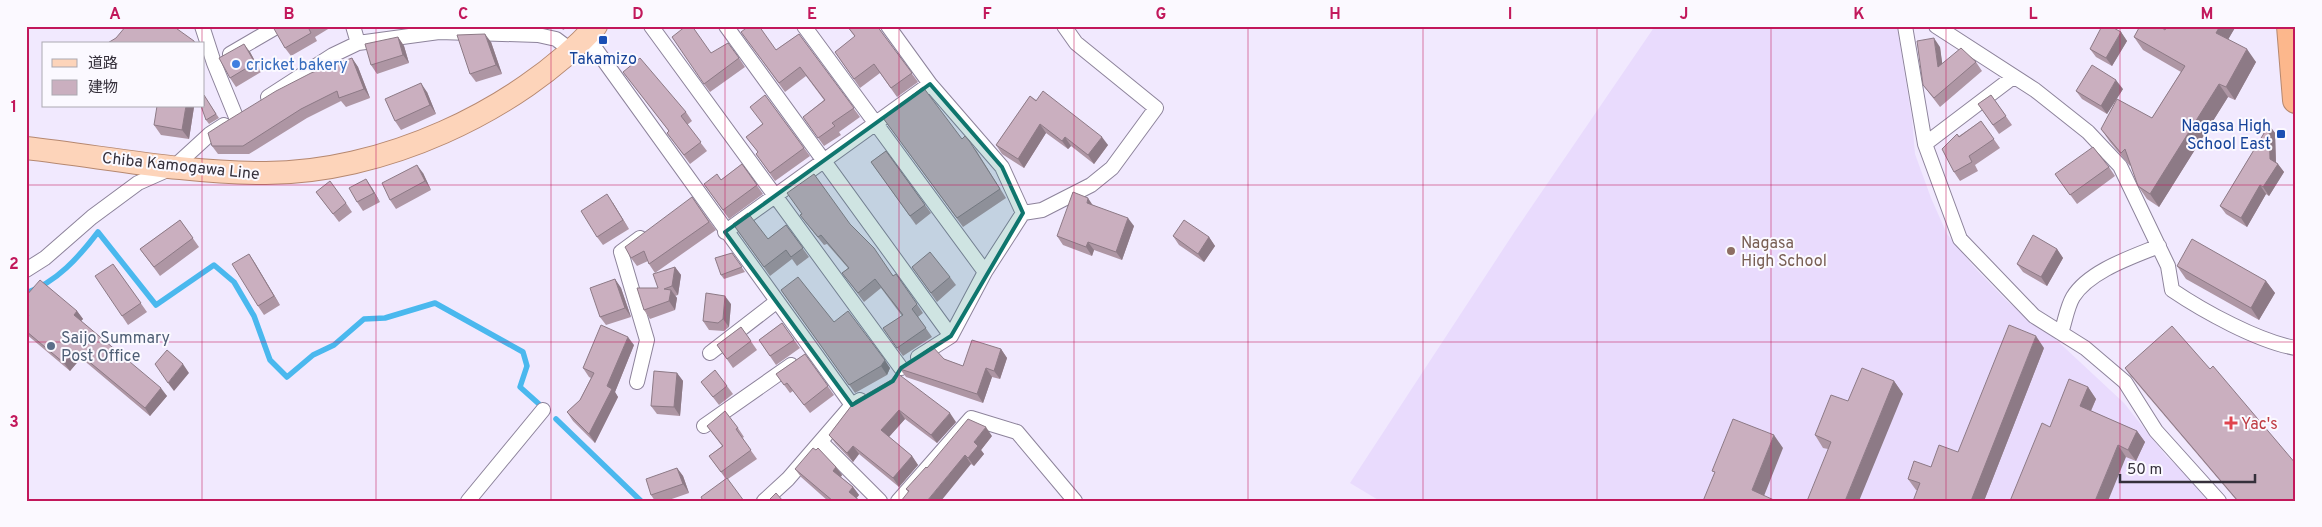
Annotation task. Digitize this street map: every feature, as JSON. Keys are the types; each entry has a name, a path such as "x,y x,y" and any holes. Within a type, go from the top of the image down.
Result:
{"highway":[{"path":"2290,26 2295,83"}],"main road":[{"name":"Chiba Kamogawa Line","path":"26,148 174,167 264,173 312,170 353,163 399,150 474,117 527,86 585,38"}],"street":[{"path":"202,26 214,63 244,112"},
{"path":"214,63 278,26"},
{"path":"353,26 358,43"},
{"path":"651,26 901,368"},
{"path":"726,26 951,336"},
{"path":"804,26 985,272"},
{"path":"888,26 930,84 1002,167 1023,213"},
{"path":"893,381 901,368 951,336 985,272 1023,213 1042,210 1091,185 1112,168 1156,108 1076,43 1064,26"},
{"path":"1905,26 1925,144 1960,239 2034,316 2085,348 2125,382 2156,432 2219,501"},
{"path":"1936,26 2012,78 2035,90 2088,132 2120,166 2132,187 2168,266 2172,290 2226,321 2266,339 2296,348"},
{"path":"26,270 45,258 92,217 138,183 156,177 174,167 210,134 333,55 358,43 439,32 528,35 556,39 585,38 695,197 725,232 852,405"},
{"path":"1925,144 2012,78"},
{"path":"725,232 930,84"},
{"path":"636,382 647,340 621,252 652,229"},
{"path":"2061,334 2073,297 2084,285 2110,266 2159,246"},
{"path":"710,353 776,302"},
{"path":"704,426 812,351"},
{"path":"764,501 788,479 852,405 868,396"},
{"path":"468,501 543,410"},
{"path":"898,501 972,418 1017,432 1075,501"},
{"path":"821,442 880,501"}],"highlighted area":[{"path":"930,84 1002,167 1023,213 951,336 901,368 893,381 852,405 725,232"}],"shaded area":[{"name":"Nagasa High School","path":"1655,26 1897,26 1912,119 1915,154 1947,234 1975,268 2008,302 2051,335 2124,403 2167,457 2195,481 2212,501 1380,501 1350,483 1515,231"}],"building":[{"path":"126,26 173,26 194,42 109,42 116,38"},
{"path":"274,26 313,26 309,29 311,33 285,48"},
{"path":"686,26 692,26 711,53 728,43 739,58 704,84 672,37"},
{"path":"749,26 759,26 776,50 799,34 854,108 832,123 835,126 818,138 803,117 825,100 800,67 779,83 741,32"},
{"path":"847,26 877,26 912,73 891,88 874,64 854,79 835,52 855,36"},
{"path":"2102,26 2110,26 2121,32 2106,58 2090,49"},
{"path":"2140,26 2159,26 2165,30 2167,26 2220,26 2216,33 2247,49 2226,87 2219,84 2150,194 2138,186 2125,149 2121,153 2101,129 2117,99 2152,118 2185,66 2134,37"},
{"path":"485,34 496,65 470,74 457,35"},
{"path":"398,37 403,55 371,65 365,44"},
{"path":"1934,38 1938,67 1961,48 1976,62 1934,98 1923,85 1917,41"},
{"path":"244,44 255,63 230,78 219,58"},
{"path":"352,58 364,89 339,98 337,91 301,109 243,146 212,146 208,133 222,124 276,91 311,73"},
{"path":"640,58 686,112 681,116 701,142 684,155 667,133 669,131 623,72"},
{"path":"2092,65 2116,80 2101,106 2076,91"},
{"path":"421,83 430,105 395,121 385,99"},
{"path":"923,87 962,139 965,136 970,142 1000,189 957,218 883,118"},
{"path":"1043,91 1102,137 1088,155 1065,137 1062,141 1040,124 1018,159 996,145 1030,96 1036,101"},
{"path":"765,95 804,148 770,173 756,154 758,152 746,137 763,124 750,107"},
{"path":"1991,95 2006,116 1993,125 1978,104"},
{"path":"205,97 216,114 206,120 202,108 205,108"},
{"path":"157,108 186,108 182,130 154,125"},
{"path":"1981,121 1994,139 1969,156 1972,162 1954,172 1942,149 1957,134 1959,137"},
{"path":"2269,125 2270,159 2278,164 2263,187 2260,185 2241,218 2220,206"},
{"path":"2093,147 2109,167 2070,195 2055,174"},
{"path":"886,151 925,205 910,216 871,162"},
{"path":"742,164 757,185 723,210 704,184 717,174 721,180"},
{"path":"417,165 425,181 390,200 382,183"},
{"path":"814,174 850,224 874,248 893,276 896,274 917,304 912,309 926,328 897,348 883,328 903,315 875,279 858,293 842,273 849,268 821,235 818,237 800,215 802,214 787,193"},
{"path":"366,179 374,193 357,202 349,188"},
{"path":"330,181 346,203 333,214 316,192"},
{"path":"1073,192 1088,198 1087,203 1128,218 1116,252 1088,242 1086,247 1057,236"},
{"path":"607,194 623,220 597,237 581,211"},
{"path":"692,197 709,222 649,264 644,251 631,258 625,247"},
{"path":"748,213 768,239 786,225 803,248 791,257 786,250 764,267 733,224"},
{"path":"180,220 193,238 154,267 140,249"},
{"path":"1184,220 1209,237 1198,254 1173,236"},
{"path":"2033,235 2057,249 2041,277 2017,264"},
{"path":"2192,239 2266,281 2251,308 2177,266"},
{"path":"930,252 950,277 931,293 912,267"},
{"path":"732,253 742,267 721,275 715,258"},
{"path":"249,254 274,296 258,306 232,264"},
{"path":"113,264 141,303 122,316 95,276"},
{"path":"675,267 672,286 664,289 671,290 669,301 644,310 637,288 658,288 653,274"},
{"path":"798,277 834,322 848,311 885,360 881,366 849,385 781,290"},
{"path":"615,279 625,308 600,317 590,288"},
{"path":"40,280 77,311 74,315 161,388 145,408 75,350 64,363 26,331 26,319 29,315 26,313 26,296"},
{"path":"706,293 725,296 723,319 718,323 703,321"},
{"path":"782,323 794,340 770,356 759,340"},
{"path":"601,325 628,337 607,386 612,389 589,434 567,412 580,400 594,373 583,368"},
{"path":"2009,325 2036,336 1971,501 1913,501 1920,483 1908,479 1914,461 1931,467 1939,445 1958,452"},
{"path":"2172,326 2210,369 2213,366 2296,464 2296,501 2238,501 2125,368"},
{"path":"741,327 751,341 727,359 717,345"},
{"path":"972,340 1001,349 994,371 986,368 977,394 900,369 932,346 944,359 963,366"},
{"path":"167,350 183,364 168,383 155,364"},
{"path":"805,354 828,386 804,405 787,383 784,385 776,374"},
{"path":"1862,368 1894,381 1845,501 1807,501 1831,442 1815,435 1831,395 1848,401"},
{"path":"715,370 727,386 713,397 701,382"},
{"path":"654,371 677,373 674,407 651,406"},
{"path":"897,373 950,413 931,435 899,410 881,430 912,456 893,478 853,446 847,453 829,435 855,401 891,380"},
{"path":"2069,379 2088,387 2080,406 2137,431 2128,450 2118,445 2095,501 2010,501 2042,423 2050,427"},
{"path":"725,411 751,450 721,472 709,456 723,446 707,426"},
{"path":"968,419 986,427 974,442 978,446 968,458 965,455 927,501 901,501 909,491 906,489 927,468"},
{"path":"1733,419 1774,435 1752,490 1776,501 1703,501 1715,472 1712,471"},
{"path":"813,448 816,450 818,448 836,467 833,471 853,487 849,492 860,501 833,501 795,469"},
{"path":"677,468 683,484 651,495 646,479"},
{"path":"727,478 744,501 703,501 701,497"},
{"path":"776,493 783,501 768,501"}],"waterway":[{"path":"26,293 48,282 66,268 98,232 156,305 214,265 234,282 254,316 270,360 287,377 313,355 334,345 364,319 385,318 435,303 523,352 527,366 520,387 539,404"},
{"path":"556,419 641,501"}],"place":[{"name":"Takamizo","path":"603,40"},
{"name":"cricket bakery","path":"236,64"},
{"name":"Nagasa High School East","path":"2281,134"},
{"name":"Nagasa High School","path":"1731,251"},
{"name":"Saijo Summary Post Office","path":"51,346"},
{"name":"Yac's","path":"2231,423"}]}
